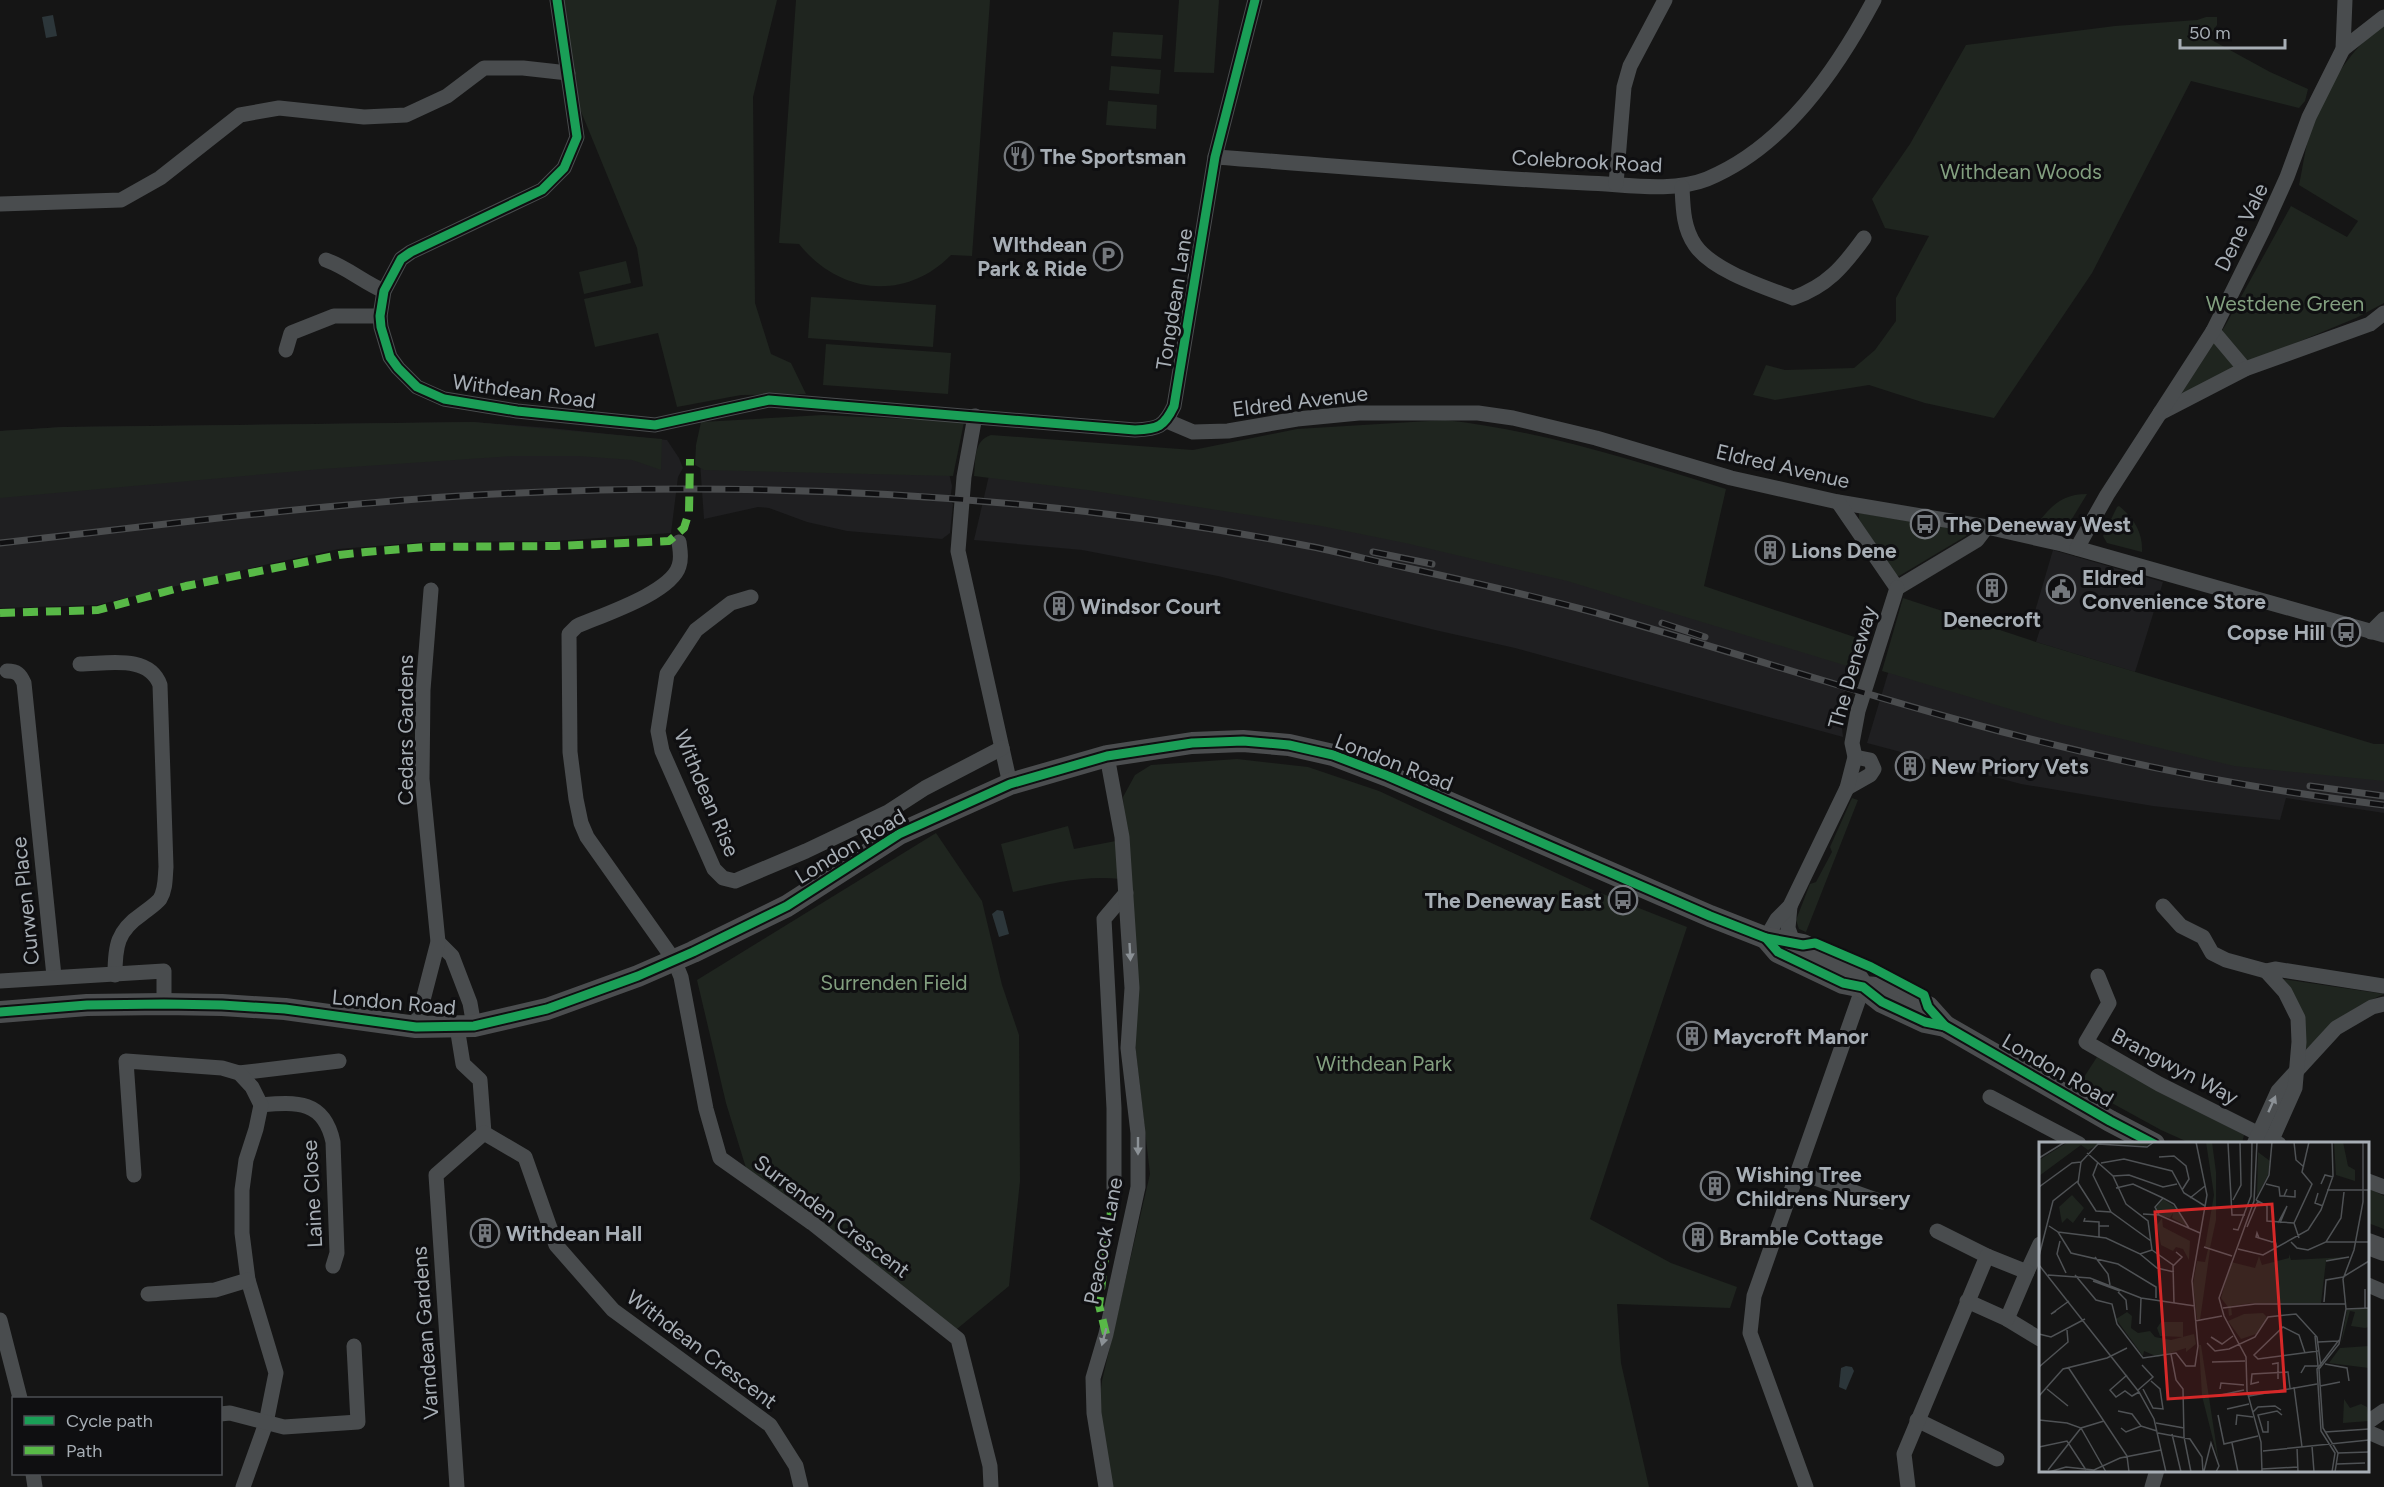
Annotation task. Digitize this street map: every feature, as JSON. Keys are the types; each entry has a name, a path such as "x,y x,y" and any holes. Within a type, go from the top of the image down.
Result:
{"highway":[{"name":"London Road","path":"0,1012 87,1005 164,1004 285,1009 416,1027 466,1027 547,1009 674,960 787,906 899,834 1010,784 1107,756 1192,743 1243,741 1289,745 1333,755 1388,776 1638,886 1766,938 1803,945 1852,970 1863,987 1882,1002 1925,1022 1945,1026 2149,1142"},
{"name":"London Road","path":"1766,938 1778,952 1844,983 1863,987"},
{"path":"2369,1245 2384,1250"}],"street":[{"name":"Withdean Road","path":"557,0 577,137 564,168 542,190 411,252 401,259 384,291 380,316 384,340 390,357 417,387 444,399 517,411 656,424 769,400 979,417"},
{"name":"Tongdean Lane","path":"1167,422 1174,406 1215,157 1256,0"},
{"path":"1616,184 1624,87 1630,66 1665,0"},
{"name":"Colebrook Road","path":"1215,157 1682,187 1726,170 1756,151 1785,127 1825,77 1861,24 1874,0"},
{"name":"Dene Vale","path":"2077,548 2157,415 2213,331 2288,177 2309,117 2343,49 2346,0"},
{"path":"2343,49 2384,16"},
{"path":"0,204 121,200 160,178 240,115 279,108 364,117 406,115 447,96 484,68 523,68 568,73"},
{"path":"1682,187 1683,216 1695,245 1705,256 1729,271 1793,298 1832,278 1864,238"},
{"path":"326,260 346,268 363,282 384,291"},
{"path":"2157,415 2245,369 2370,324 2384,313"},
{"path":"286,350 291,333 334,316 380,316"},
{"path":"2213,331 2245,369"},
{"name":"Eldred Avenue","path":"1167,422 1192,432 1228,431 1297,419 1359,413 1478,413 1513,418 1596,438 1731,478 1838,502 1987,527 2077,548 2377,634"},
{"path":"1010,784 958,551 964,477 979,417 1135,430 1154,429 1167,422"},
{"name":"The Deneway","path":"1838,502 1897,588"},
{"name":"The Deneway","path":"1766,938 1790,906 1847,788 1855,757 1852,743 1858,711 1897,588 1977,540 1987,527"},
{"name":"Surrenden Crescent","path":"679,543 679,567 666,584 577,626 569,634 570,752 581,823 587,837 674,960 681,976 706,1109 720,1158 812,1222 958,1339 990,1467 991,1487"},
{"name":"Cedars Gardens","path":"416,1027 438,942 422,779 423,690 431,590"},
{"name":"Withdean Rise","path":"751,597 731,603 696,630 667,674 658,731 662,751 692,820 714,868 723,878 735,880 830,840 888,812 925,788 1002,748"},
{"path":"2377,634 2384,619"},
{"path":"80,664 139,664 151,670 160,685 166,867 164,889 155,904 129,923 123,931 116,948 115,975"},
{"name":"Curwen Place","path":"0,981 54,976 24,684 21,675 14,671 7,671"},
{"name":"Peacock Lane","path":"1106,1487 1094,1413 1093,1378 1106,1334 1138,1186 1138,1133 1128,1048 1132,988 1122,837 1107,756"},
{"name":"The Deneway","path":"1847,788 1870,776 1874,769 1869,760 1855,757"},
{"name":"Peacock Lane","path":"1114,1188 1114,1108 1104,919 1126,893"},
{"name":"The Deneway","path":"1790,906 1788,928 1793,942"},
{"path":"2163,906 2181,926 2204,937 2212,953 2226,960 2266,971 2275,969 2384,986"},
{"path":"438,942 452,956 470,1003 463,1064 480,1080 484,1133"},
{"path":"54,976 164,971 164,1004"},
{"path":"2266,971 2284,992 2298,1018 2297,1070"},
{"name":"Brangwyn Way","path":"2098,976 2109,1002 2086,1042 2159,1084 2267,1141"},
{"path":"1806,1487 1750,1332 1754,1296 1863,987"},
{"path":"2267,1141 2278,1091 2336,1028 2372,1007 2384,1004"},
{"path":"134,1175 126,1061 222,1068 239,1073 339,1061"},
{"path":"239,1073 252,1087 261,1105 246,1160 242,1190 242,1233 248,1280 276,1373 266,1423 243,1487"},
{"path":"1990,1097 2077,1142"},
{"name":"Laine Close","path":"261,1105 288,1102 303,1104 316,1111 330,1129 333,1142 337,1253 333,1266"},
{"name":"Varndean Gardens","path":"457,1487 435,1175 484,1133"},
{"name":"Withdean Crescent","path":"484,1133 525,1157 556,1245 613,1310 770,1425 796,1466 801,1487"},
{"path":"1798,1172 1882,1202"},
{"path":"2369,1182 2384,1187"},
{"path":"1937,1232 2027,1272"},
{"path":"2007,1319 2039,1246"},
{"path":"1908,1487 1904,1454 1987,1256"},
{"path":"148,1294 214,1290 248,1280"},
{"path":"2369,1286 2384,1292"},
{"path":"1967,1301 2007,1319 2039,1338"},
{"path":"0,1320 20,1397"},
{"path":"222,1414 230,1413 284,1427 358,1422 354,1347"},
{"path":"2369,1421 2384,1412"},
{"path":"1917,1420 1997,1459"},
{"path":"2369,1433 2384,1439"},
{"path":"2151,1487 2156,1472"}],"shaded area":[{"path":"53,15 57,36 46,38 42,17"},
{"path":"473,422 667,440 683,468 678,477 671,533 555,541 425,542 339,549 97,605 0,608 0,431 63,427"},
{"path":"700,462 948,469 952,486 950,501 953,504 950,533 942,539 847,531 807,522 769,508 758,507 704,519"},
{"path":"991,467 1414,514 1852,667 1840,708 1843,737 1515,648 1218,576 1082,550 974,540"},
{"path":"2053,550 2163,582 2135,672 2036,642 2043,620 2033,618"},
{"path":"1889,670 2384,779 2384,813 2286,798 2280,820 2153,806 2021,784 1867,743"},
{"path":"997,910 1003,911 1009,934 999,937 992,914"},
{"path":"1852,1367 1854,1371 1846,1390 1839,1387 1841,1368"}],"green space":[{"path":"563,0 777,0 753,97 755,303 771,354 791,363 806,394 741,395 677,407 658,333 595,347 584,299 643,286 637,248 580,109"},
{"path":"796,0 990,0 972,256 951,255 933,270 913,280 893,285 873,286 853,282 833,273 815,261 799,244 779,243"},
{"path":"1179,0 1219,0 1214,73 1174,72"},
{"name":"Withdean Woods","path":"2217,17 2217,25 2208,38 2270,72 2308,89 2305,101 2299,108 2191,81 2092,273 1994,418 1925,403 1869,385 1775,400 1753,395 1766,365 1785,370 1854,368 1875,350 1896,321 1896,298 1929,236 1885,228 1872,199 1910,144 1966,45 2115,26 2197,20"},
{"name":"Westdene Green","path":"2384,24 2384,303 2356,318 2226,372 2179,397 2225,326 2291,206 2347,237 2358,221 2299,185 2311,130 2323,100 2349,58 2371,34"},
{"path":"1113,32 1163,35 1161,59 1111,56"},
{"path":"1111,66 1161,70 1159,94 1109,90"},
{"path":"1108,101 1157,105 1156,129 1106,125"},
{"path":"626,261 631,283 584,294 579,272"},
{"path":"811,297 936,305 933,347 808,338"},
{"path":"826,344 951,353 948,394 823,385"},
{"path":"823,415 964,422 953,476 704,470 695,465 701,422"},
{"path":"1445,420 1552,439 1622,457 1726,489 1704,586 1869,642 1857,669 1567,581 1405,543 1321,526 1087,490 974,476 978,446 991,435 1193,450 1297,429"},
{"path":"473,422 662,439 661,470 632,460 578,456 514,456 322,469 0,498 0,431 63,427"},
{"path":"2087,494 2067,527 2057,530 2037,524 2058,502 2071,496"},
{"path":"2119,506 2136,526 2141,538 2142,552 2107,543 2103,536"},
{"path":"1859,513 1962,530 1966,532 1966,536 1899,576 1895,575 1859,520"},
{"path":"1903,598 2036,642 2374,744 2384,744 2384,781 2234,766 2060,724 1882,671"},
{"name":"Withdean Park","path":"1237,759 1308,767 1379,791 1593,890 1687,927 1590,1219 1671,1263 1737,1287 1730,1308 1617,1304 1621,1363 1649,1487 1113,1487 1098,1412 1102,1381 1150,1174 1135,1044 1123,797 1135,775 1151,765"},
{"path":"1852,798 1858,800 1806,932 1799,929 1796,920 1810,884 1816,882 1832,852 1830,847"},
{"path":"1068,826 1074,849 1116,841 1121,879 1080,879 1013,892 1001,844"},
{"name":"Surrenden Field","path":"936,833 982,901 1002,985 1019,1035 1020,1181 1009,1286 952,1333 746,1168 726,1103 697,980"},
{"path":"2283,979 2384,994 2341,1017 2306,1050 2301,1010"},
{"path":"2097,1057 2244,1135 2242,1142 2188,1142 2079,1085"},
{"path":"2369,1188 2384,1196 2384,1229 2369,1223"}],"railway":[{"path":"0,543 345,505 566,491 673,489 886,494 1098,513 1308,546 1475,583 1593,612 1919,709 2069,749 2226,781 2384,805"},
{"path":"1373,552 1432,564"},
{"path":"1662,623 1705,637"},
{"path":"2310,786 2384,796"}],"marked path":[{"path":"0,613 98,610 186,586 339,555 366,552 425,547 556,546 669,541 684,528 689,512 690,459"},
{"path":"1106,1334 1099,1305 1114,1188"}],"cycle path":[{"path":"557,0 577,137 564,168 542,190 411,252 401,259 384,291 380,316 381,327 390,357 417,387 444,399 517,411 655,425 769,400 1135,430 1159,426 1174,406 1215,157 1255,0"},
{"path":"0,1012 87,1005 222,1005 285,1009 416,1027 474,1026 547,1009 638,976 693,952 787,906 899,834 1010,784 1107,756 1192,743 1243,741 1289,745 1333,755 1388,776 1710,916 1766,938 1803,945 1815,943 1871,967 1924,995 1928,1007 1945,1026 2150,1142"},
{"path":"1766,938 1778,952 1843,983 1863,987 1882,1002 1925,1022 1945,1026"}],"place":[{"name":"The Sportsman","path":"1019,156"},
{"name":"WIthdean Park & Ride","path":"1108,256"},
{"name":"The Deneway West","path":"1925,524"},
{"name":"Lions Dene","path":"1770,550"},
{"name":"Denecroft","path":"1992,588"},
{"name":"Eldred Convenience Store","path":"2061,589"},
{"name":"Windsor Court","path":"1059,606"},
{"name":"Copse Hill","path":"2346,632"},
{"name":"New Priory Vets","path":"1910,766"},
{"name":"The Deneway East","path":"1623,900"},
{"name":"Maycroft Manor","path":"1692,1036"},
{"name":"Wishing Tree Childrens Nursery","path":"1715,1186"},
{"name":"Withdean Hall","path":"485,1233"},
{"name":"Bramble Cottage","path":"1698,1237"}]}
